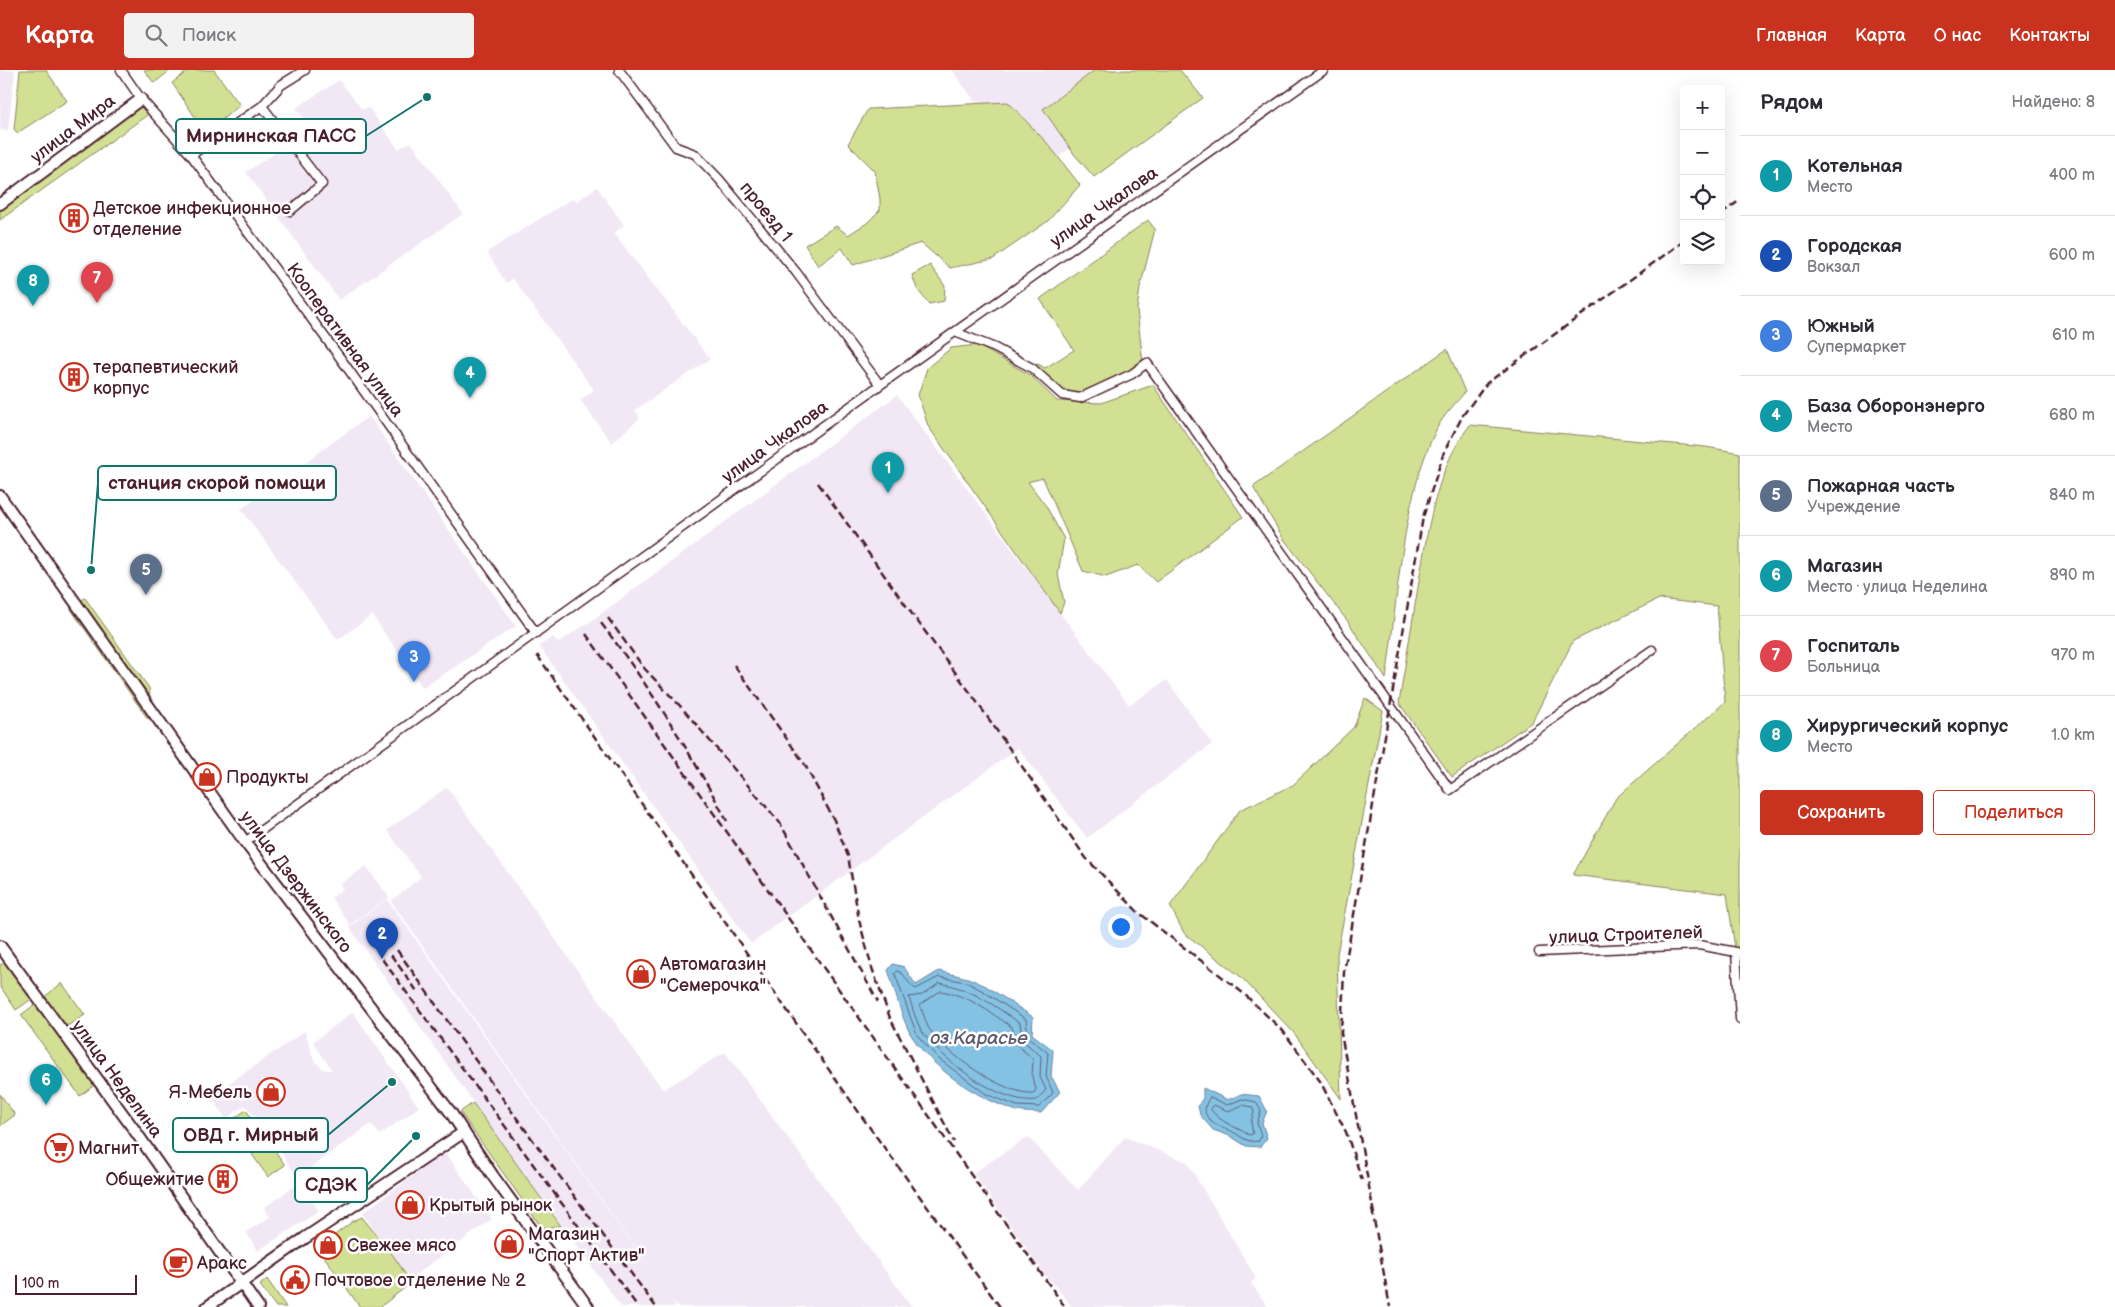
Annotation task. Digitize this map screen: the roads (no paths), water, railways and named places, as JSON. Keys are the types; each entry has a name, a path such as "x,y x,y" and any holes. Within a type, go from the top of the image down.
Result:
{"street":[{"name":"Кооперативная улица","path":"121,70 141,99 191,155 341,359 536,633"},
{"path":"191,155 262,106 282,85 305,70"},
{"name":"проезд 1","path":"619,70 676,147 695,154 720,179 796,272 880,385"},
{"name":"улица Чкалова","path":"245,842 880,385 1324,70"},
{"name":"улица Мира","path":"0,204 141,99"},
{"path":"262,106 322,184 290,211"},
{"path":"955,332 995,348 1032,368 1062,395 1080,398 1132,374 1147,363 1258,521 1346,640 1450,790 1652,650"},
{"name":"улица Дзержинского","path":"0,496 245,842 464,1132 493,1176 588,1307"},
{"name":"улица Строителей","path":"1539,952 1699,945 1736,952 1740,1019"},
{"name":"улица Неделина","path":"0,946 156,1161 258,1307"},
{"path":"207,1307 304,1238 464,1132"}],"water":[{"name":"оз.Карасье","path":"893,964 904,967 916,985 939,971 968,978 986,986 1033,1017 1032,1034 1053,1050 1051,1076 1060,1092 1041,1113 1020,1112 986,1099 958,1082 922,1050 909,1032 888,970"},
{"path":"1203,1088 1228,1100 1241,1094 1259,1096 1267,1111 1262,1123 1267,1138 1260,1147 1246,1146 1230,1136 1213,1130 1200,1115 1198,1106 1203,1098"}],"railway":[{"path":"1725,211 1740,200"},
{"path":"1374,1214 1341,1033 1344,972 1423,517 1444,452 1463,415 1487,383 1680,244"},
{"path":"818,483 972,695 1086,858 1138,912 1243,993 1283,1031 1320,1081 1346,1132 1362,1180"},
{"path":"608,618 644,668 682,708 780,823 878,1002"},
{"path":"601,623 668,719 727,821"},
{"path":"586,634 1065,1307"},
{"path":"537,655 865,1121 1000,1307"},
{"path":"734,665 804,763 834,820 848,856 859,920 872,968 890,1018 954,1142"},
{"path":"397,950 513,1113 656,1307"},
{"path":"391,955 417,991"},
{"path":"382,959 638,1307"},
{"path":"1372,1209 1390,1307"}],"place":[{"name":"Мирнинская ПАСС","path":"427,97"},
{"name":"Детское инфекционное отделение","path":"74,218"},
{"name":"Госпиталь","path":"97,303"},
{"name":"Хирургический корпус","path":"33,306"},
{"name":"терапевтический корпус","path":"74,377"},
{"name":"База Оборонэнерго","path":"470,398"},
{"name":"Котельная","path":"888,493"},
{"name":"станция скорой помощи","path":"91,570"},
{"name":"Пожарная часть","path":"146,595"},
{"name":"Южный","path":"414,682"},
{"name":"Продукты","path":"207,777"},
{"name":"Городская","path":"382,959"},
{"name":"Автомагазин \"Семерочка\"","path":"641,974"},
{"name":"ОВД г. Мирный","path":"392,1082"},
{"name":"Я-Мебель","path":"271,1092"},
{"name":"Магазин","path":"46,1105"},
{"name":"СДЭК","path":"416,1136"},
{"name":"Магнит","path":"59,1148"},
{"name":"Общежитие","path":"223,1179"},
{"name":"Крытый рынок","path":"410,1205"},
{"name":"Магазин \"Спорт Актив\"","path":"509,1244"},
{"name":"Свежее мясо","path":"328,1245"},
{"name":"Аракс","path":"178,1263"},
{"name":"Почтовое отделение № 2","path":"295,1280"}]}
